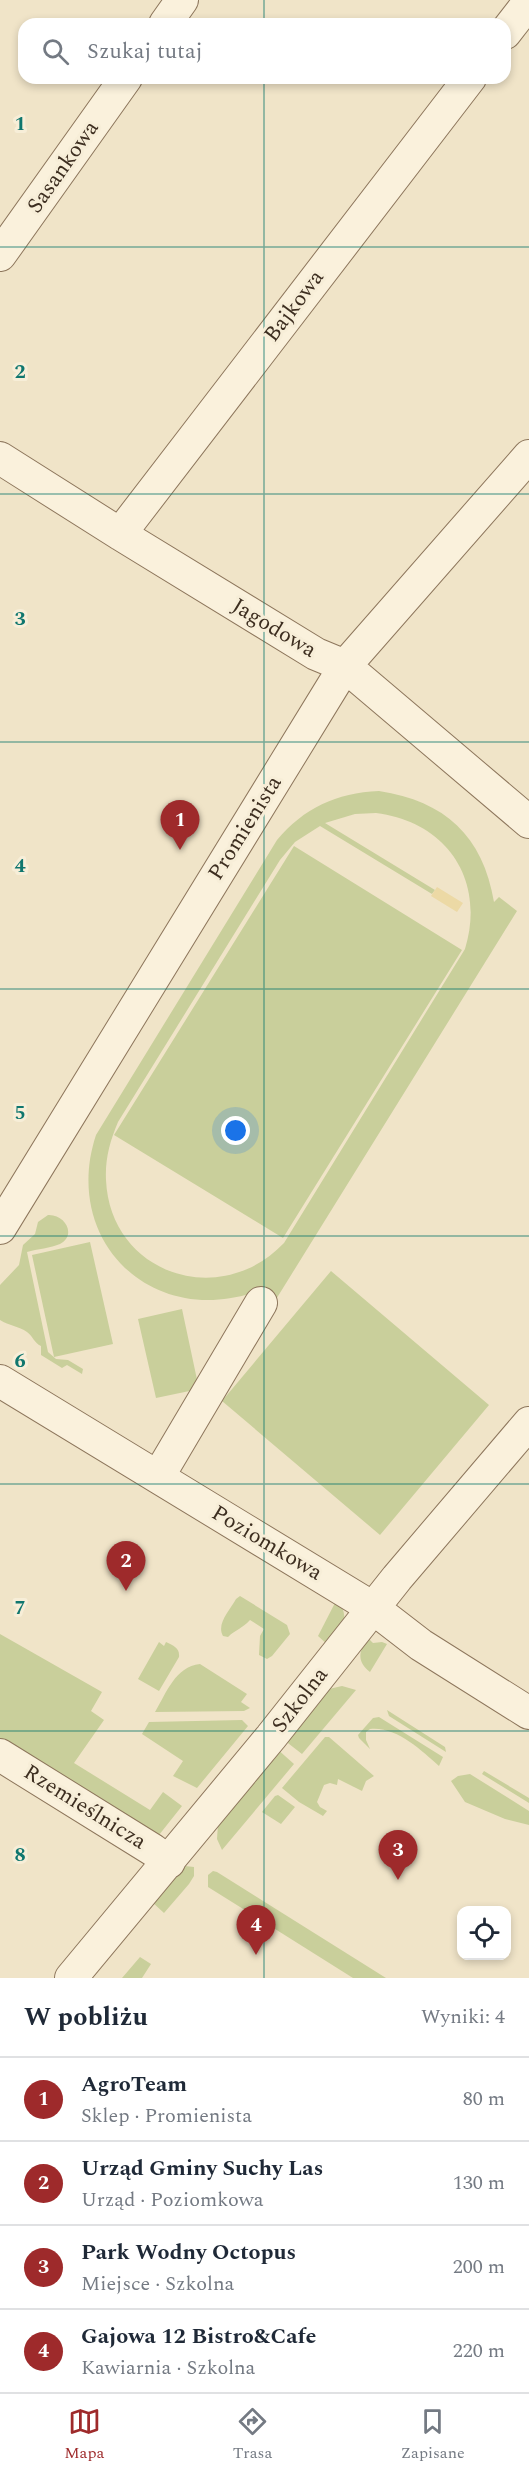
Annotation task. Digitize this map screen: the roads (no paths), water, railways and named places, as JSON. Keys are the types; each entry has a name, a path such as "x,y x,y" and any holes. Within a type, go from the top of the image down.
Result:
{"street":[{"path":"169,18 182,0"},
{"path":"511,25 529,2"},
{"name":"Sasankowa","path":"0,255 122,84"},
{"name":"Bajkowa","path":"120,534 465,84"},
{"name":"Promienista","path":"0,1228 345,666 529,456"},
{"name":"Jagodowa","path":"0,458 316,654 345,666 529,822"},
{"path":"158,1477 261,1303"},
{"name":"Poziomkowa","path":"0,1381 373,1608 421,1646 529,1713"},
{"name":"Szkolna","path":"71,1978 169,1862 373,1608 529,1423"},
{"name":"Rzemieślnicza","path":"0,1755 169,1862"}],"place":[{"name":"AgroTeam","path":"180,850"},
{"name":"Urząd Gminy Suchy Las","path":"126,1591"},
{"name":"Park Wodny Octopus","path":"398,1880"},
{"name":"Gajowa 12 Bistro&Cafe","path":"256,1955"}]}
